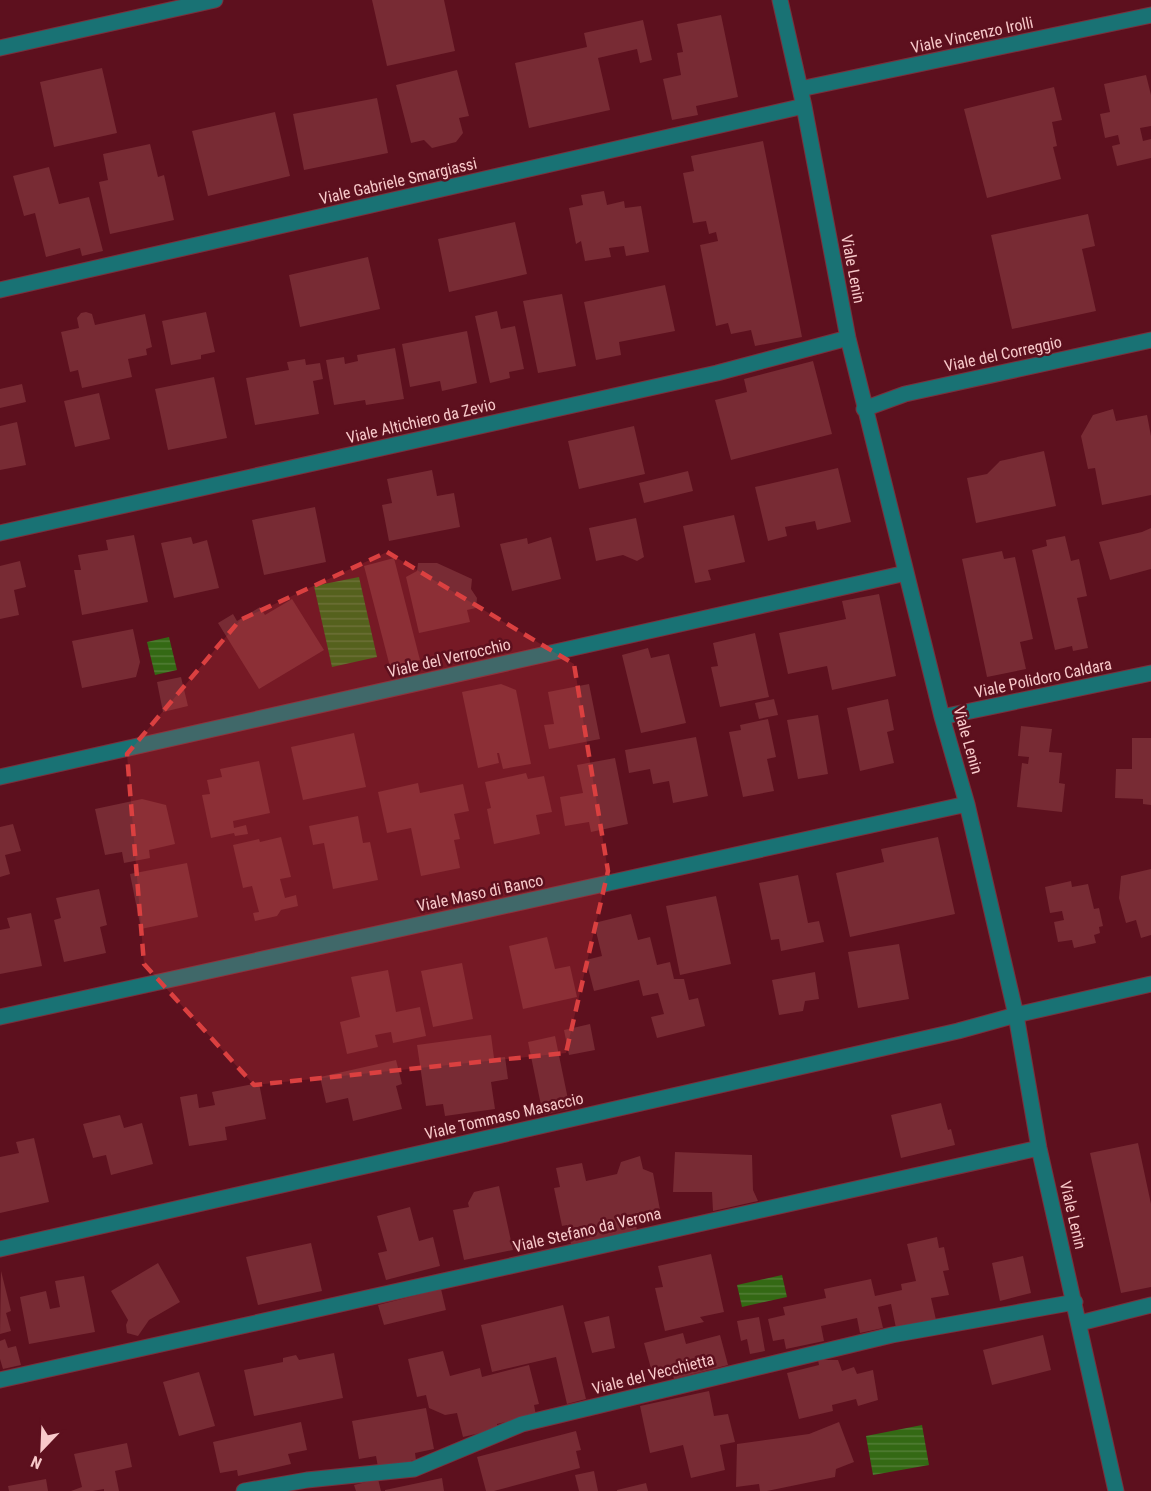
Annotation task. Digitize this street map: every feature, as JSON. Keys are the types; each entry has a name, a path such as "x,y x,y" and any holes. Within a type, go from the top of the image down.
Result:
{"street":[{"path":"0,48 215,0"},
{"name":"Viale Lenin","path":"780,0 804,106 848,338 942,717 967,804 1016,1015 1039,1148 1116,1491"},
{"name":"Viale Vincenzo Irolli","path":"800,89 1151,15"},
{"name":"Viale Gabriele Smargiassi","path":"0,290 804,106"},
{"name":"Viale Altichiero da Zevio","path":"0,533 717,373 848,338"},
{"name":"Viale del Correggio","path":"864,409 905,394 1151,340"},
{"name":"Viale del Verrocchio","path":"0,777 906,573"},
{"name":"Viale Polidoro Caldara","path":"942,717 1151,673"},
{"name":"Viale Maso di Banco","path":"0,1017 967,804"},
{"name":"Viale Tommaso Masaccio","path":"0,1249 946,1034 1016,1015 1151,984"},
{"name":"Viale Stefano da Verona","path":"0,1380 1039,1148"},
{"name":"Viale del Vecchietta","path":"244,1491 307,1480 414,1469 522,1424 892,1335 1075,1302"},
{"path":"1080,1323 1151,1305"}],"highlighted area":[{"path":"387,552 574,664 608,871 566,1053 254,1085 144,964 127,754 240,620"}],"shaded area":[{"path":"359,577 377,657 332,667 314,586"},
{"path":"169,637 177,670 155,675 147,642"},
{"path":"782,1275 787,1297 742,1307 737,1285"},
{"path":"922,1425 929,1465 873,1475 866,1436"}],"building":[{"path":"372,0 444,0 455,51 387,66"},
{"path":"721,15 738,97 696,106 698,115 672,120 663,79 681,75 677,53 683,52 677,24"},
{"path":"643,20 652,60 640,63 637,49 598,58 610,110 529,128 515,63 587,47 584,33"},
{"path":"102,68 117,133 54,147 40,82"},
{"path":"457,70 469,116 459,118 463,133 456,142 432,148 424,140 411,143 396,85"},
{"path":"1146,75 1151,95 1151,126 1140,128 1143,141 1151,139 1151,158 1117,166 1112,146 1120,144 1118,135 1105,138 1100,114 1110,112 1104,84"},
{"path":"1054,87 1062,120 1052,122 1057,146 1053,147 1061,179 987,198 964,109"},
{"path":"377,98 388,153 304,170 293,114"},
{"path":"275,112 290,176 208,196 192,131"},
{"path":"763,141 802,337 755,346 751,330 731,334 728,323 716,326 700,245 718,241 716,232 709,234 706,221 693,223 683,173 694,171 691,156"},
{"path":"150,144 158,177 164,175 174,220 110,234 99,182 108,180 103,154"},
{"path":"49,167 59,204 89,197 103,251 82,256 80,248 46,257 35,213 24,216 13,176"},
{"path":"604,191 607,205 624,201 625,208 641,206 649,252 626,256 624,246 609,248 611,257 585,261 581,241 576,244 569,208 583,205 581,195"},
{"path":"1088,214 1095,246 1082,249 1096,311 1012,329 991,235"},
{"path":"515,222 527,274 449,292 438,239"},
{"path":"368,257 380,309 300,327 289,275"},
{"path":"665,285 675,331 619,342 621,355 596,360 584,302"},
{"path":"562,294 576,366 538,373 523,301"},
{"path":"497,311 501,329 515,326 524,369 509,372 510,378 490,383 475,316"},
{"path":"206,312 215,352 201,355 201,359 171,365 162,321"},
{"path":"81,313 92,314 95,325 145,314 152,347 146,349 147,355 128,359 132,377 82,388 78,370 70,372 61,332 79,328 77,318"},
{"path":"467,331 477,383 442,391 440,381 410,387 402,344"},
{"path":"395,348 404,399 366,405 365,400 334,405 326,360 344,357 345,364 358,361 357,355"},
{"path":"305,359 306,365 320,363 323,379 313,381 319,414 255,425 246,378 289,370 287,362"},
{"path":"813,361 832,434 731,460 715,400 747,392 744,379"},
{"path":"214,377 227,438 168,450 155,389"},
{"path":"22,384 26,402 0,408 0,389"},
{"path":"99,393 110,439 75,447 64,401"},
{"path":"1113,409 1116,421 1147,415 1151,436 1151,495 1102,505 1095,468 1088,469 1081,436 1093,415"},
{"path":"17,422 26,465 0,470 0,426"},
{"path":"634,426 645,474 579,489 568,441"},
{"path":"1044,451 1056,506 976,523 967,478 987,474 1000,461"},
{"path":"838,468 851,522 817,530 815,521 785,527 787,536 768,541 755,487"},
{"path":"432,470 437,496 454,493 460,527 389,541 382,505 392,503 387,479"},
{"path":"688,471 693,491 644,503 639,483"},
{"path":"315,507 326,562 264,575 252,520"},
{"path":"734,515 745,562 708,570 711,580 695,583 683,526"},
{"path":"636,518 644,557 637,561 623,555 596,561 589,528"},
{"path":"1151,528 1151,569 1110,580 1099,542"},
{"path":"134,535 148,602 82,615 74,570 81,570 78,555 108,550 106,540"},
{"path":"1065,536 1071,561 1079,559 1087,596 1077,598 1088,648 1073,651 1072,646 1055,650 1032,550 1047,546 1046,540"},
{"path":"191,537 193,544 207,540 219,588 174,598 161,543"},
{"path":"551,537 561,579 512,591 500,544 527,538 528,544"},
{"path":"1002,551 1004,559 1015,557 1033,639 1020,642 1026,669 987,677 962,559"},
{"path":"394,558 420,660 390,667 364,566"},
{"path":"20,561 26,587 14,590 19,615 0,619 0,566"},
{"path":"418,563 437,563 472,579 471,589 477,598 476,608 467,610 470,622 419,633 406,577 417,571"},
{"path":"879,594 896,676 832,690 827,666 788,674 779,633 846,619 842,601"},
{"path":"292,599 324,650 259,689 218,623 233,614 237,621 260,607 265,615"},
{"path":"133,629 140,662 136,677 82,688 72,641"},
{"path":"755,633 769,697 720,707 711,667 718,666 713,643"},
{"path":"648,648 651,658 669,654 686,723 641,733 622,655"},
{"path":"181,677 188,706 163,712 157,682"},
{"path":"501,684 516,690 531,764 503,769 499,753 497,753 499,763 478,768 462,692"},
{"path":"589,684 600,739 549,749 544,725 554,724 548,692"},
{"path":"774,699 778,715 759,719 755,703"},
{"path":"888,699 894,730 887,732 894,763 860,771 847,708"},
{"path":"818,715 828,774 798,779 787,720"},
{"path":"768,719 776,757 767,759 774,791 743,797 729,732 741,730 740,725"},
{"path":"1021,726 1052,729 1049,752 1062,753 1059,783 1065,784 1062,812 1017,807 1022,763 1028,764 1029,757 1018,756"},
{"path":"354,733 366,787 303,800 291,747"},
{"path":"696,737 708,796 673,803 669,781 653,784 650,769 629,773 625,750"},
{"path":"1132,738 1151,738 1151,805 1143,804 1143,799 1115,798 1116,769 1132,769"},
{"path":"615,758 628,824 591,832 589,822 565,826 560,797 583,793 577,765"},
{"path":"259,761 270,813 233,821 234,828 246,825 248,834 235,836 234,833 211,838 202,795 210,794 207,780 222,777 220,769"},
{"path":"526,773 528,779 544,776 552,812 536,815 540,834 494,844 487,809 491,808 485,782"},
{"path":"418,783 420,793 463,784 469,811 454,814 460,839 454,840 460,868 421,876 411,828 387,833 378,792"},
{"path":"142,799 166,805 175,844 149,850 150,858 124,863 122,852 105,855 95,809"},
{"path":"358,816 363,843 370,842 378,880 333,889 324,843 313,845 309,826"},
{"path":"13,824 21,851 5,855 10,874 0,877 0,827"},
{"path":"281,837 291,877 280,879 285,898 296,895 298,906 281,910 277,916 255,921 253,913 259,912 252,886 243,888 233,845"},
{"path":"938,837 955,914 850,937 836,873 884,862 881,849"},
{"path":"187,863 198,917 141,929 130,874"},
{"path":"1151,869 1151,935 1141,938 1136,920 1126,923 1119,898 1121,876"},
{"path":"798,875 808,923 819,921 824,942 781,951 779,939 771,940 759,883"},
{"path":"1071,881 1072,887 1088,884 1094,909 1099,908 1103,926 1099,927 1100,933 1094,935 1096,943 1074,948 1072,940 1058,942 1054,922 1064,920 1062,911 1050,913 1045,887"},
{"path":"99,889 107,925 100,927 106,953 64,962 54,920 61,918 56,898"},
{"path":"716,896 731,964 680,975 666,906"},
{"path":"31,913 42,966 0,974 0,930 10,928 7,918"},
{"path":"631,914 638,940 650,937 657,965 670,962 674,979 684,979 689,1000 698,998 705,1026 657,1038 651,1017 664,1014 658,993 643,996 639,980 594,991 586,960 602,956 594,923"},
{"path":"547,937 555,969 570,966 577,997 523,1009 509,946"},
{"path":"899,944 909,999 858,1008 848,952"},
{"path":"462,963 473,1019 433,1027 421,971"},
{"path":"388,970 396,1012 420,1007 426,1036 393,1043 391,1032 375,1035 378,1047 347,1054 340,1022 360,1017 351,977"},
{"path":"815,972 819,999 805,1001 803,1011 779,1015 772,980"},
{"path":"590,1024 595,1050 569,1055 564,1030"},
{"path":"491,1035 494,1058 505,1057 508,1079 491,1082 495,1109 445,1116 443,1104 426,1106 417,1045"},
{"path":"555,1036 570,1109 543,1115 528,1042"},
{"path":"396,1060 402,1084 396,1086 402,1109 353,1121 348,1098 326,1103 320,1077"},
{"path":"259,1083 266,1119 225,1127 227,1140 189,1146 180,1097 197,1094 199,1108 215,1105 212,1092"},
{"path":"941,1103 948,1130 951,1129 955,1145 901,1158 891,1115"},
{"path":"120,1115 124,1128 142,1123 153,1164 111,1175 106,1155 93,1158 83,1124"},
{"path":"34,1138 49,1202 0,1213 0,1157 19,1153 16,1142"},
{"path":"1138,1143 1151,1204 1151,1287 1121,1293 1090,1153"},
{"path":"675,1152 752,1155 753,1190 758,1201 713,1211 712,1192 673,1192"},
{"path":"640,1156 643,1169 653,1173 661,1215 635,1220 637,1230 571,1244 567,1225 562,1226 554,1188 560,1187 556,1168 582,1163 586,1181 617,1174 621,1162"},
{"path":"499,1186 513,1250 464,1260 453,1210 469,1207 468,1203 474,1192"},
{"path":"410,1207 419,1241 433,1237 440,1266 386,1280 378,1253 387,1251 377,1216"},
{"path":"937,1237 939,1248 944,1247 949,1270 943,1271 949,1295 931,1298 936,1320 896,1328 891,1304 878,1307 883,1328 860,1333 857,1318 821,1326 824,1341 786,1349 784,1339 773,1341 768,1319 785,1315 783,1307 826,1298 824,1289 871,1279 875,1296 902,1290 901,1284 916,1281 907,1244"},
{"path":"311,1243 322,1291 258,1305 246,1257"},
{"path":"711,1254 724,1312 700,1317 704,1322 665,1331 655,1288 663,1287 658,1266"},
{"path":"1023,1256 1031,1293 1000,1301 992,1263"},
{"path":"158,1263 180,1302 149,1320 138,1336 127,1333 128,1320 111,1291"},
{"path":"1,1271 11,1311 6,1313 11,1331 0,1334"},
{"path":"84,1276 95,1332 29,1344 20,1297 46,1291 50,1309 60,1307 55,1281"},
{"path":"441,1289 446,1310 384,1325 378,1305"},
{"path":"563,1305 586,1399 567,1404 556,1357 492,1372 481,1325"},
{"path":"609,1316 615,1348 592,1353 584,1322"},
{"path":"759,1317 765,1351 750,1354 747,1339 741,1341 737,1321"},
{"path":"683,1333 686,1344 720,1335 728,1365 674,1379 672,1371 653,1376 644,1343"},
{"path":"1043,1335 1051,1370 992,1385 983,1350"},
{"path":"5,1339 8,1348 16,1346 21,1365 3,1369 0,1359 0,1341"},
{"path":"443,1351 450,1376 480,1368 482,1377 529,1365 539,1404 534,1405 536,1415 497,1424 497,1429 463,1437 457,1413 445,1415 429,1408 426,1395 417,1397 408,1359"},
{"path":"334,1353 343,1398 254,1416 244,1370 283,1362 283,1358 296,1355 299,1360"},
{"path":"818,1360 838,1360 842,1371 854,1367 857,1374 873,1370 878,1400 858,1406 856,1399 832,1405 833,1411 799,1419 787,1373 819,1365"},
{"path":"199,1372 215,1426 179,1436 163,1382"},
{"path":"709,1391 714,1416 728,1414 735,1442 720,1445 725,1470 691,1478 683,1445 650,1453 640,1406"},
{"path":"426,1408 434,1449 415,1453 416,1460 378,1467 376,1456 359,1459 352,1421"},
{"path":"301,1422 307,1450 288,1454 291,1464 238,1476 237,1470 220,1473 213,1442"},
{"path":"839,1422 854,1462 836,1469 835,1477 767,1491 760,1491 759,1484 736,1487 737,1444 809,1434"},
{"path":"576,1431 581,1450 576,1451 580,1468 494,1491 486,1491 477,1457"},
{"path":"127,1443 132,1467 115,1471 119,1491 104,1491 104,1489 71,1491 82,1487 74,1454"},
{"path":"594,1471 598,1491 579,1491 575,1475"},
{"path":"442,1478 444,1491 385,1491 385,1490"},
{"path":"46,1479 48,1491 9,1491 8,1486"},
{"path":"378,1479 381,1491 356,1491 354,1485"},
{"path":"646,1483 648,1491 617,1491 617,1490"}]}
